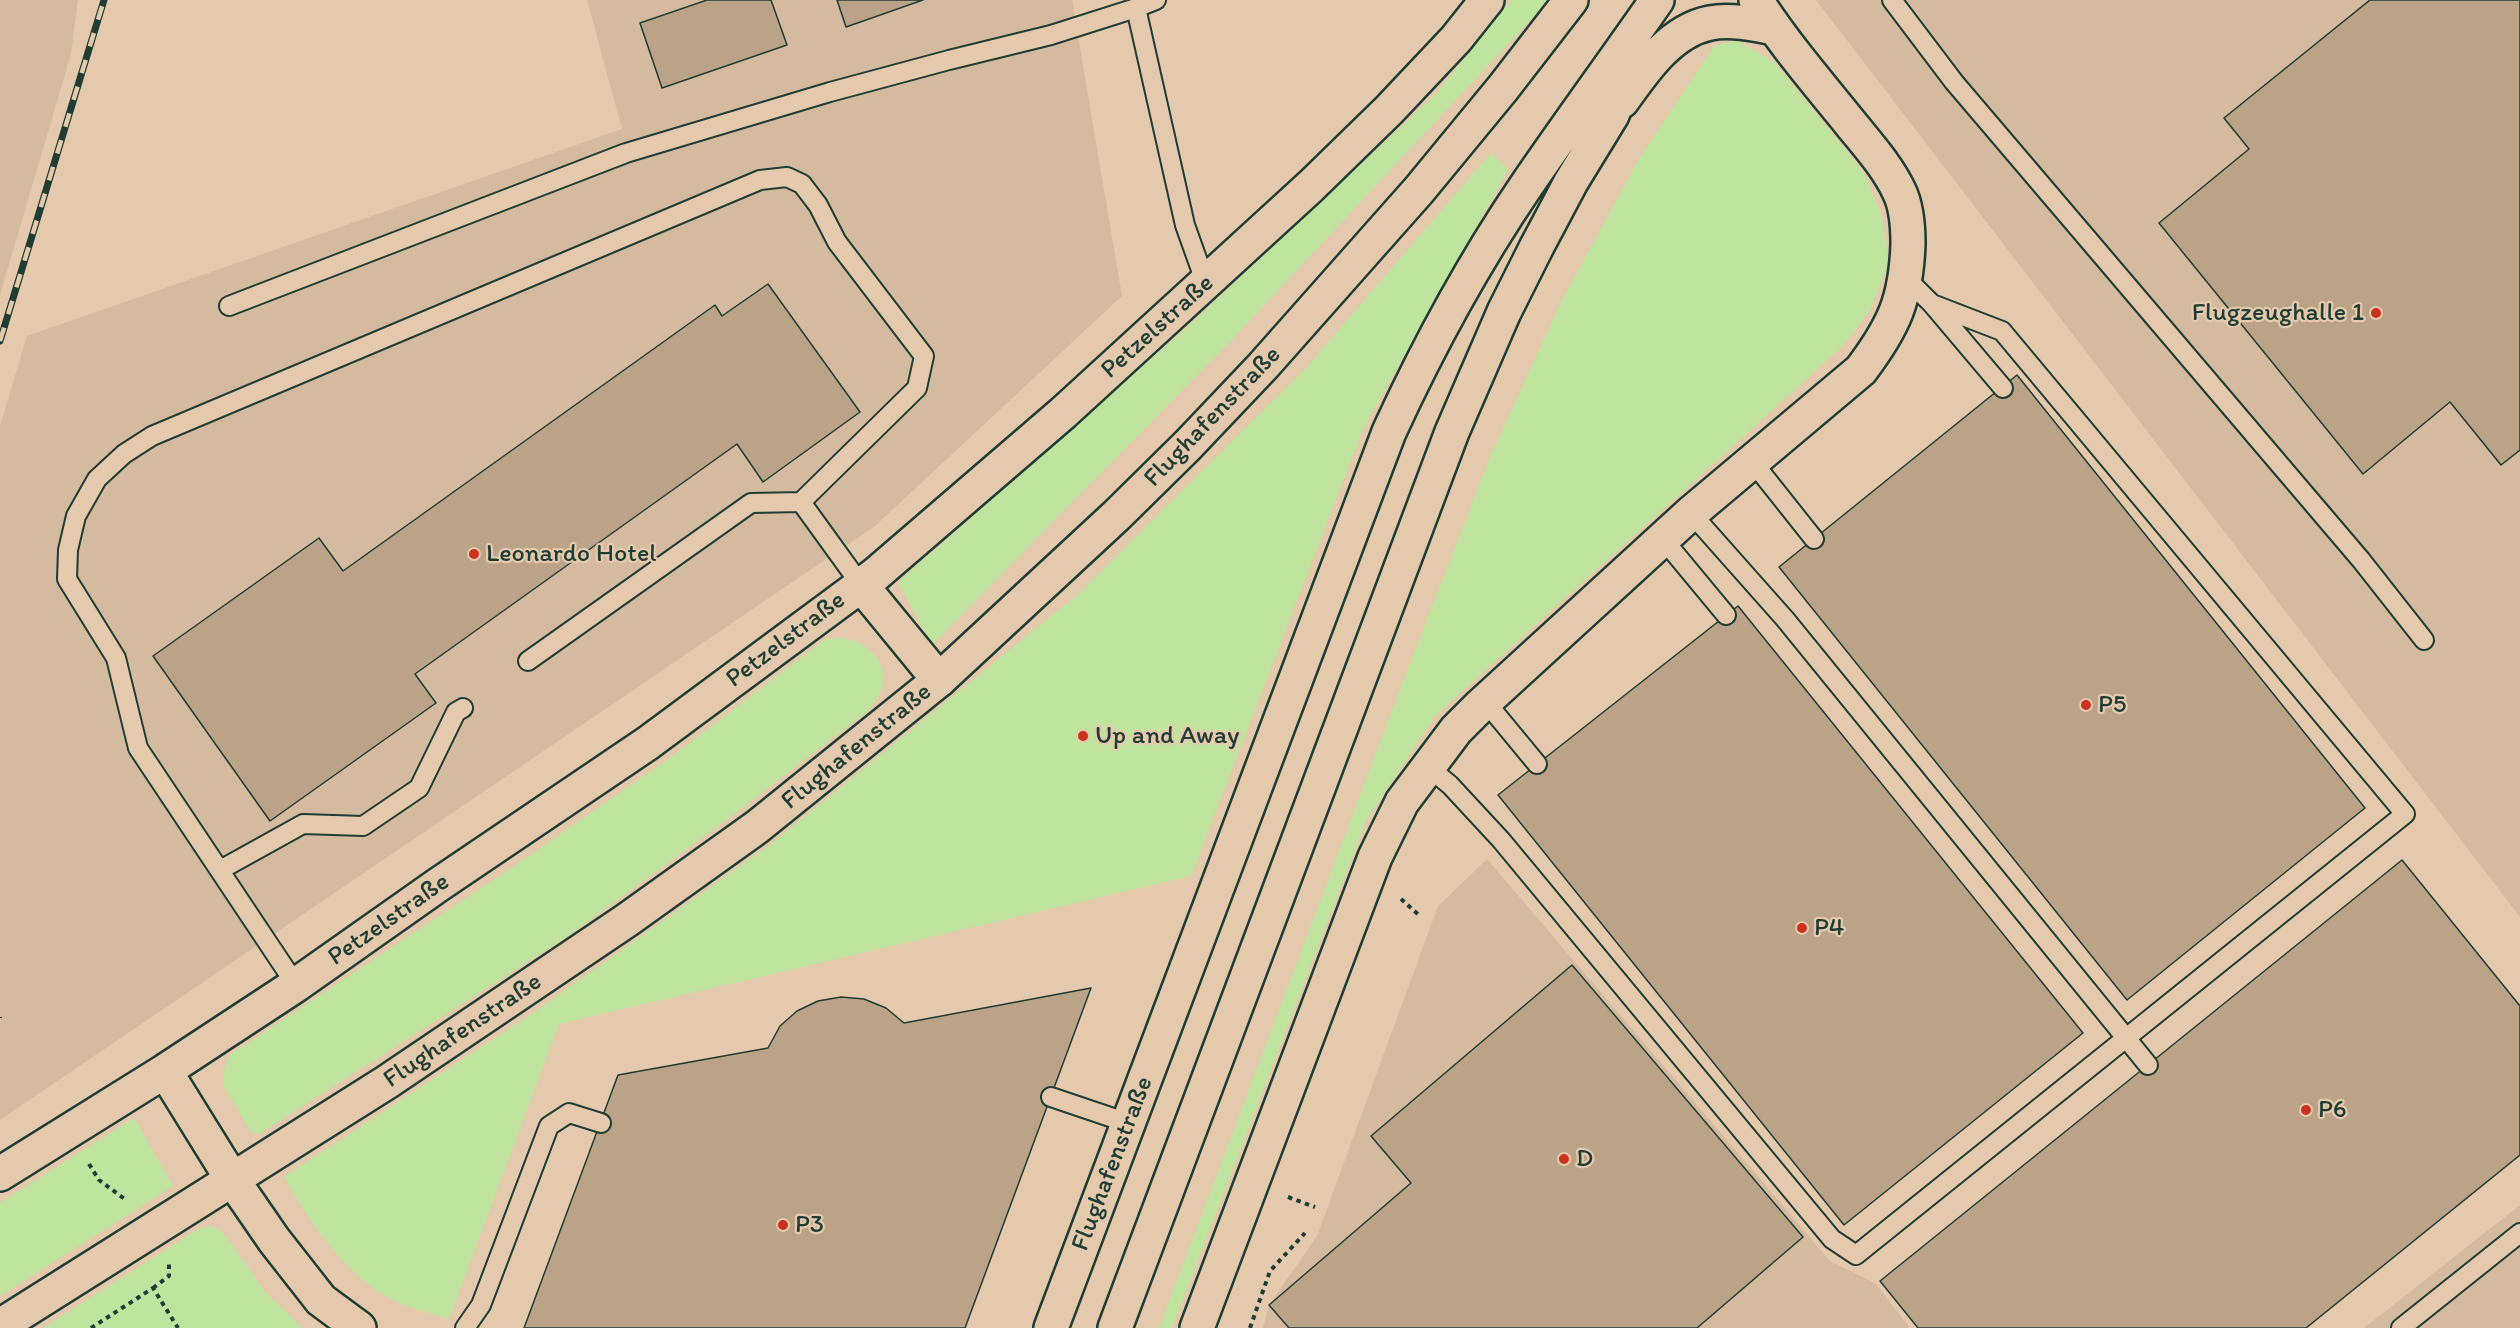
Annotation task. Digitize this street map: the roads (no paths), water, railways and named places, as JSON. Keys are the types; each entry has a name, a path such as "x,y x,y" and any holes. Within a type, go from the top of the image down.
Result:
{"main road":[{"name":"Petzelstraße","path":"0,1174 165,1071 296,985 648,742 861,585 1063,413 1206,284 1389,110 1456,39 1487,0"},
{"name":"Flughafenstraße","path":"0,1326 387,1082 627,920 757,827 939,680 1125,507 1263,366 1419,190 1503,88 1571,0"},
{"name":"Flughafenstraße","path":"1051,1328 1389,432 1440,328 1525,187 1657,0"},
{"path":"1612,115 1657,0"},
{"path":"1197,1328 1375,857 1402,802 1456,730 1485,700 1691,513 1861,370 1882,342 1898,310 1906,278 1908,226 1900,192 1880,161 1774,28 1756,0"},
{"path":"1115,1328 1452,432 1485,354 1571,182 1612,115 1640,75 1669,44 1691,29 1712,23 1745,23 1774,28"},
{"path":"861,585 939,680"},
{"path":"165,1071 232,1179 274,1240 321,1300 359,1328"}],"lane":[{"path":"229,306 626,153 830,92 1051,35 1156,0"},
{"path":"1892,0 1954,82 2301,489 2424,640"},
{"path":"1136,8 1185,225 1206,284"},
{"path":"296,985 138,748 116,658 67,579 68,550 76,516 97,479 133,448 152,436 760,180 787,177 802,184 818,205 837,242 924,356 917,388 801,502 751,503 528,661"},
{"path":"1906,278 1932,304 2003,388"},
{"path":"1427,766 1450,785 1501,840 1833,1239 1856,1255 2405,814 2002,332 1932,304"},
{"path":"1752,461 1814,539"},
{"path":"801,502 861,585"},
{"path":"1691,513 1785,619 2148,1065"},
{"path":"1663,539 1726,615"},
{"path":"1485,700 1537,764"},
{"path":"220,870 303,825 363,826 419,788 456,712 463,708"},
{"path":"1051,1097 1128,1123"},
{"path":"465,1328 481,1305 549,1126 569,1113 601,1123"},
{"path":"2401,1328 2520,1233"}],"railway":[{"path":"0,341 104,0"}],"place":[{"name":"Flugzeughalle 1","path":"2376,313"},
{"name":"Leonardo Hotel","path":"474,554"},
{"name":"P5","path":"2086,705"},
{"name":"Up and Away","path":"1083,736"},
{"name":"P4","path":"1802,928"},
{"name":"P6","path":"2306,1110"},
{"name":"D","path":"1564,1159"},
{"name":"P3","path":"783,1225"}]}
